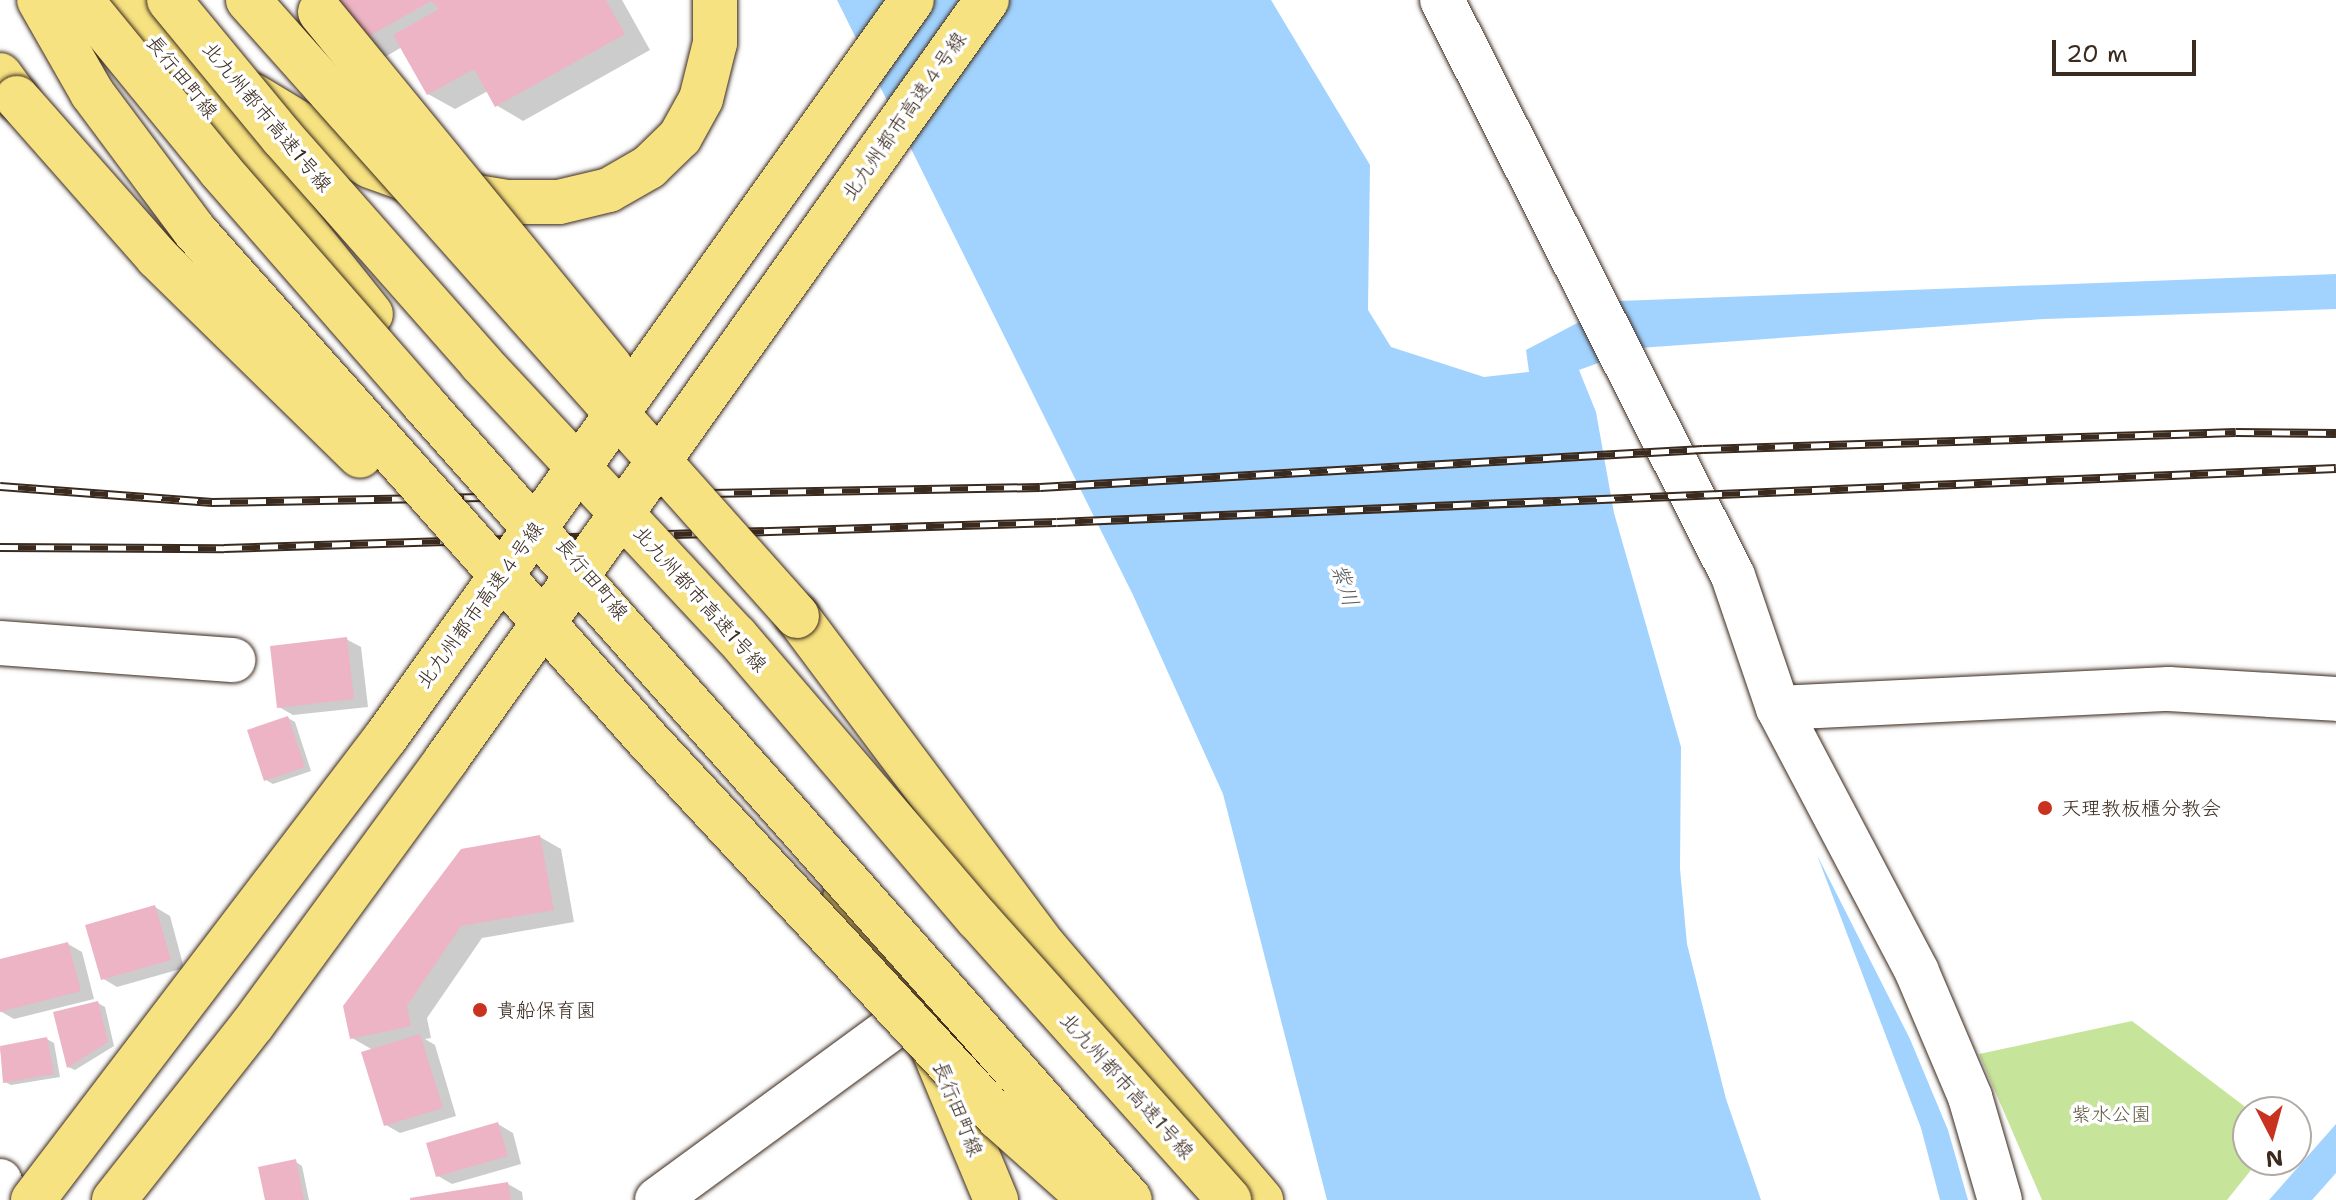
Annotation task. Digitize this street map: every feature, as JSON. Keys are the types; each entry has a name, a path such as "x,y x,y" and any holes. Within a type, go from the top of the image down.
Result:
{"main road":[{"path":"39,0 92,93 194,230 647,739 999,1118 1091,1200"},
{"path":"81,0 220,170 402,380 1130,1200"},
{"name":"長行田町線","path":"121,0 397,346 789,812 917,1010 996,1200"},
{"path":"138,0 211,66 370,166 440,191 507,202 559,202 596,193 649,167 680,137 701,99 715,43 715,0"},
{"name":"北九州都市高速1号線","path":"169,0 313,173 481,363 736,636 978,919 1229,1200"},
{"path":"248,0 797,616"},
{"path":"311,0 694,466 797,616 1045,947 1261,1200"},
{"name":"北九州都市高速４号線","path":"33,1200 386,737 912,0"},
{"name":"北九州都市高速４号線","path":"114,1200 253,1024 446,760 987,0"},
{"path":"0,75 157,257 647,739"}],"street":[{"path":"1442,0 1733,576 1778,708 1917,972 1970,1097 2000,1200"},
{"path":"0,643 233,660"},
{"path":"1778,708 2169,689 2336,699"},
{"path":"657,1200 917,1010"},
{"path":"0,1181 5,1200"}],"green space":[{"name":"紫水公園","path":"2132,1021 2232,1097 2232,1176 2246,1176 2227,1200 2042,1200 1979,1054"}],"water":[{"name":"紫川","path":"837,0 1271,0 1370,165 1368,310 1391,347 1484,377 1529,372 1526,350 1619,301 2336,274 2336,309 2044,319 1639,348 1579,370 1596,412 1614,513 1681,747 1680,869 1687,944 1726,1099 1761,1200 1327,1200 1223,794 1133,595"},
{"path":"1817,855 1910,1039 1948,1130 1968,1200 1940,1200 1921,1128"},
{"path":"2336,1124 2336,1173 2312,1200 2269,1200 2290,1176 2312,1176 2312,1151"}],"building":[{"path":"333,0 606,0 625,34 495,107 474,69 427,95 393,35 439,9 431,1 357,43"},
{"path":"347,637 354,699 277,708 270,646"},
{"path":"288,716 305,767 264,781 247,730"},
{"path":"540,835 554,910 461,926 407,1006 411,1026 350,1039 343,1006 461,849"},
{"path":"155,905 171,960 101,980 85,925"},
{"path":"68,942 81,991 0,1012 0,959"},
{"path":"98,1001 108,1042 67,1068 53,1012"},
{"path":"420,1034 443,1108 384,1126 361,1052"},
{"path":"47,1037 54,1074 3,1083 0,1046"},
{"path":"498,1122 508,1156 436,1177 426,1143"},
{"path":"296,1159 304,1200 265,1200 258,1167"},
{"path":"508,1182 511,1200 410,1200 410,1198"}],"railway":[{"path":"0,486 212,502 1040,487 1703,449 2236,432 2336,433"},
{"path":"0,547 224,548 1057,522 2336,468"}],"place":[{"name":"天理教板櫃分教会","path":"2045,808"},
{"name":"貴船保育園","path":"480,1010"}]}
